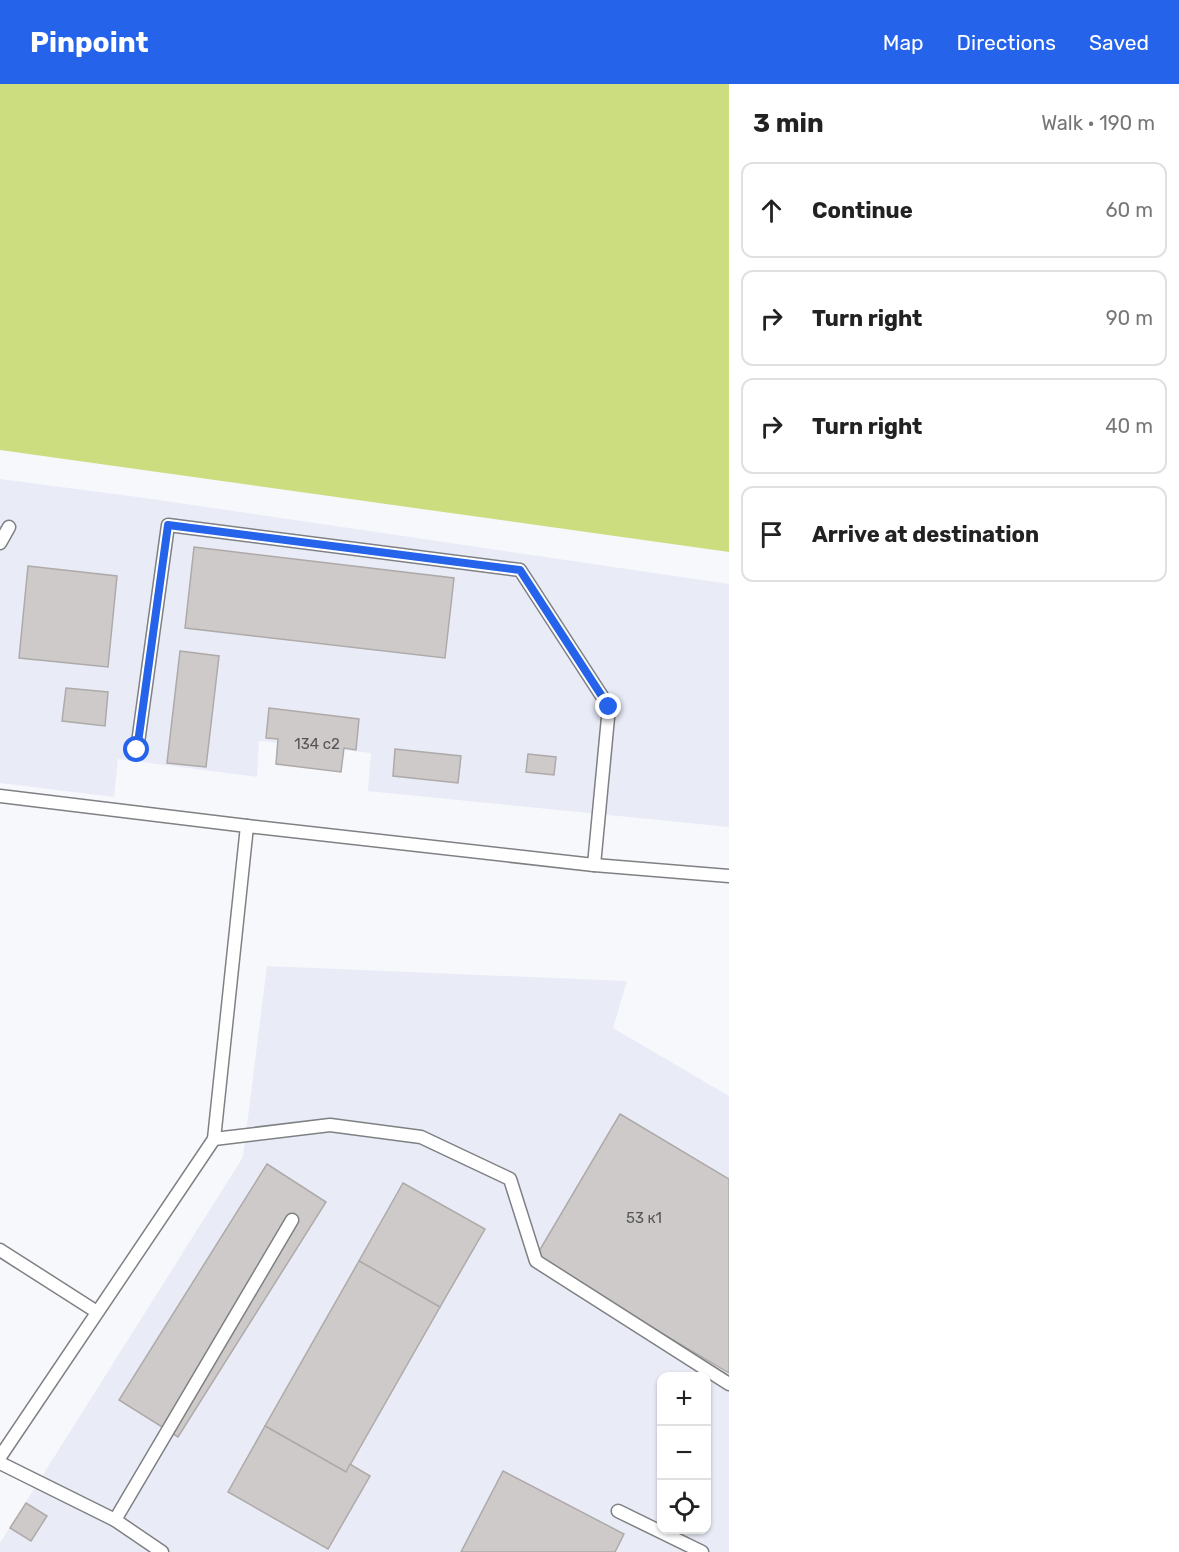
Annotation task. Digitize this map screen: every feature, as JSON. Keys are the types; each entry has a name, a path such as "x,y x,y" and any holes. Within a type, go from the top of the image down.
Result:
{"lane":[{"path":"137,750 168,525 520,570 609,707 594,865"},
{"path":"0,543 9,527"},
{"path":"0,796 594,865 729,876"},
{"path":"0,1457 214,1139 247,826"},
{"path":"214,1139 330,1125 421,1137 510,1179 536,1261 729,1384"},
{"path":"115,1520 292,1220"},
{"path":"0,1250 97,1312"},
{"path":"0,1462 115,1520 162,1552"},
{"path":"618,1511 702,1552"}],"shaded area":[{"path":"0,479 145,498 729,584 729,827 368,791 371,753 259,741 257,777 118,759 114,797 0,783"},
{"path":"267,966 627,981 613,1028 729,1096 729,1552 0,1552 0,1543 243,1157"}],"green space":[{"path":"0,84 729,84 729,552 0,450"}],"building":[{"path":"194,547 454,578 445,658 185,628"},
{"path":"28,566 117,576 108,667 19,658"},
{"path":"180,651 219,656 206,767 167,763"},
{"path":"66,688 108,692 105,726 62,721"},
{"path":"269,708 359,719 356,750 344,748 341,772 276,764 278,739 266,738"},
{"path":"395,749 461,756 458,783 393,776"},
{"path":"528,754 556,757 554,775 526,772"},
{"path":"620,1114 729,1179 729,1373 535,1258"},
{"path":"267,1164 326,1202 178,1437 119,1400"},
{"path":"403,1183 485,1229 440,1307 359,1261"},
{"path":"359,1261 440,1307 346,1472 265,1426"},
{"path":"265,1426 346,1472 350,1464 370,1476 328,1549 228,1492"},
{"path":"503,1471 624,1534 615,1552 461,1552"},
{"path":"26,1503 47,1516 31,1541 10,1528"}],"route":[{"path":"137,750 168,525 520,570 609,707"}]}
